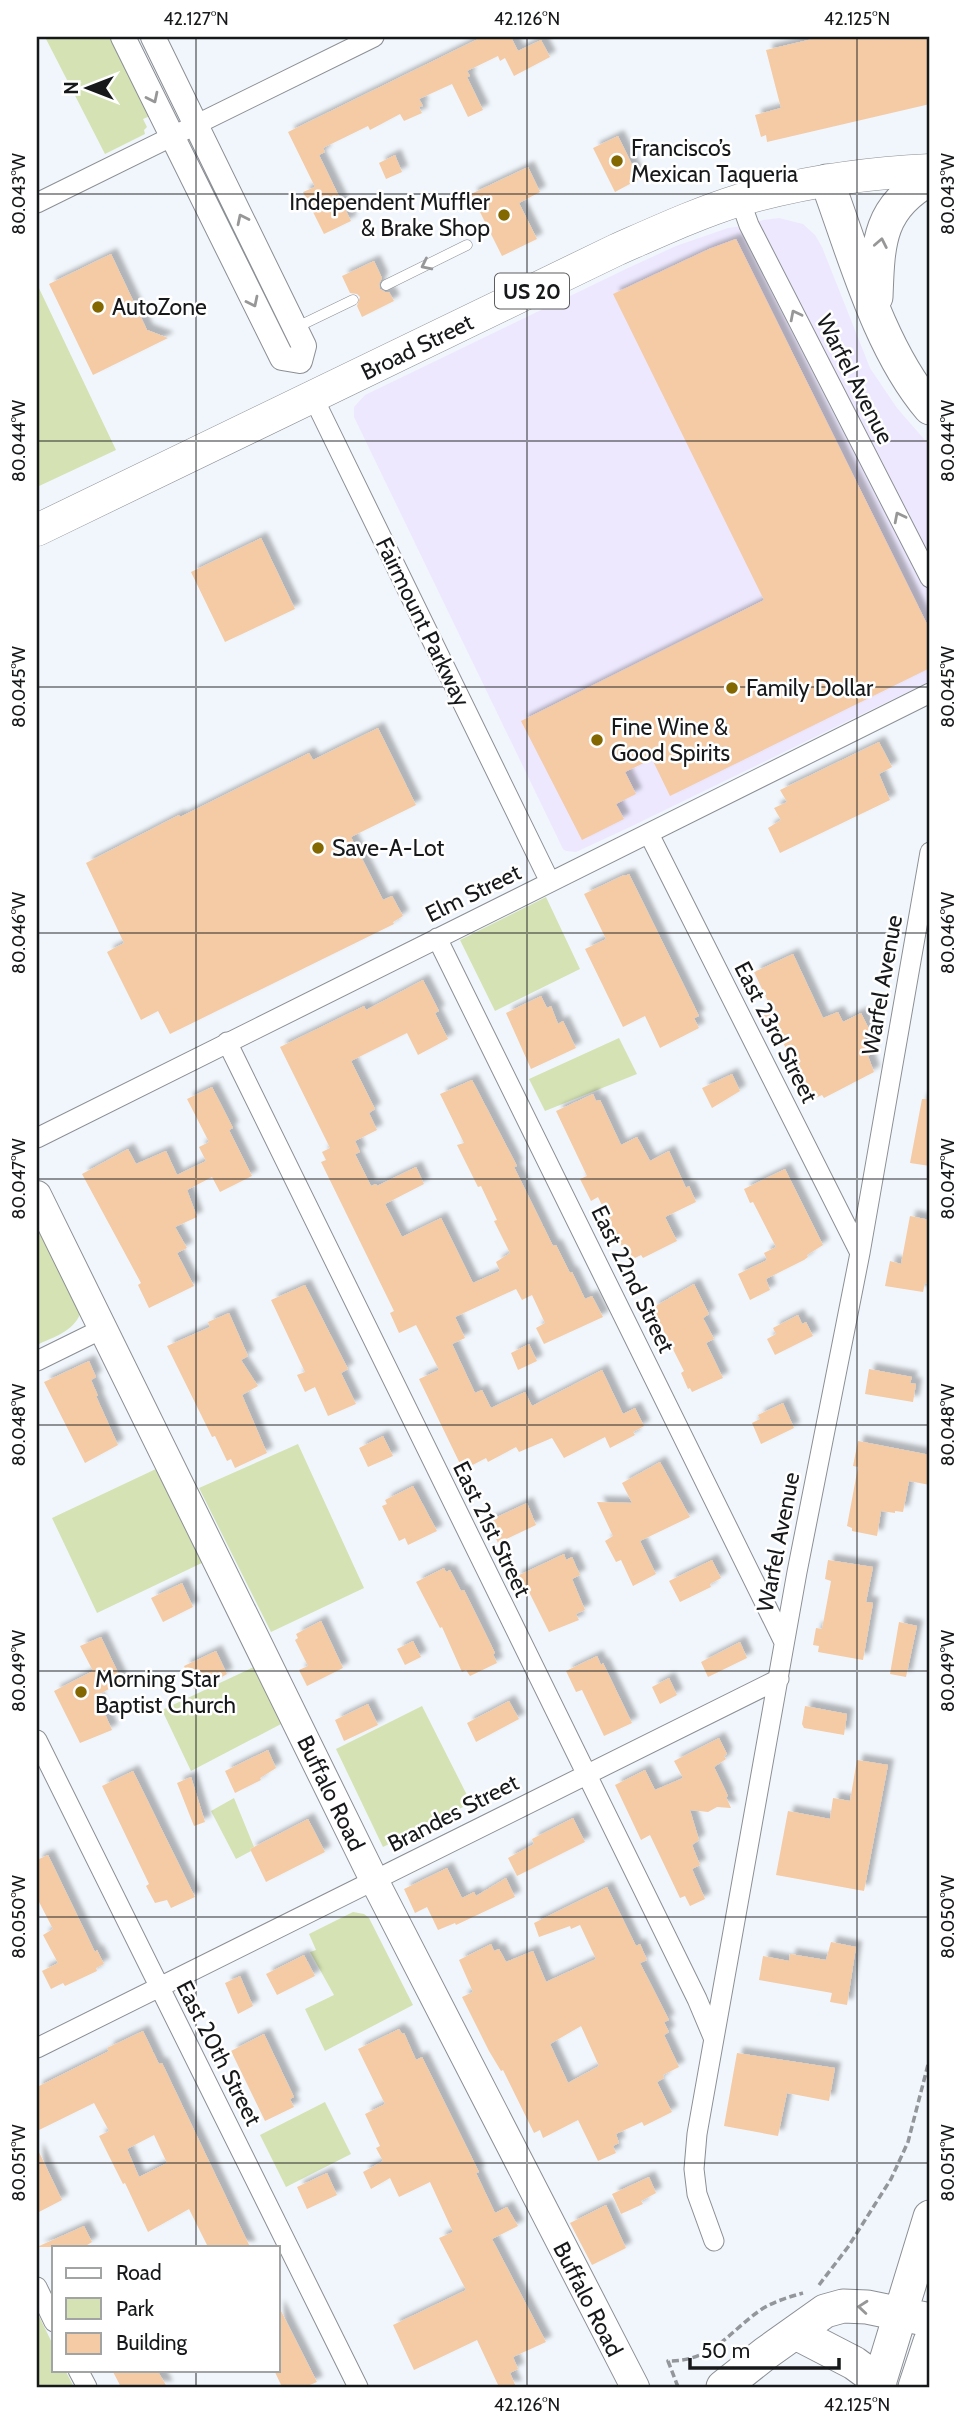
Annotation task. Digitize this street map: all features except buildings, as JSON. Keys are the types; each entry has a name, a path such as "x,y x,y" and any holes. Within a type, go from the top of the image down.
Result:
{"highway":[{"path":"875,310 879,244 887,220 908,192 930,178"},
{"path":"827,181 892,352 930,408"},
{"path":"796,2333 855,2363 879,2384 916,2317 930,2217"},
{"path":"723,2387 825,2311 843,2306 867,2307 916,2317"},
{"path":"915,2387 930,2342"}],"main road":[{"name":"Broad Street","path":"37,530 654,233 740,200 862,175 930,170"},
{"name":"Buffalo Road","path":"37,1195 374,1880 635,2387"}],"street":[{"path":"123,37 282,358 300,361"},
{"name":"Fairmount Parkway","path":"153,37 304,346 300,361 313,397 550,882"},
{"path":"37,203 374,37"},
{"name":"Warfel Avenue","path":"740,200 749,225 930,578"},
{"name":"Elm Street","path":"37,1138 930,693"},
{"name":"East 23rd Street","path":"649,834 860,1253"},
{"name":"Warfel Avenue","path":"714,2241 697,2194 694,2169 697,2134 784,1642 860,1253 930,852"},
{"name":"East 22nd Street","path":"437,938 784,1642"},
{"name":"East 21st Street","path":"227,1042 697,1999 713,2037"},
{"path":"37,1360 102,1329"},
{"name":"Brandes Street","path":"37,2048 779,1679"},
{"name":"East 20th Street","path":"37,1740 358,2387"},
{"path":"37,2287 52,2318"}],"lane":[{"path":"386,285 467,245"},
{"path":"295,328 353,300"}],"path":[{"path":"815,2287 822,2283 891,2179 908,2142 930,2057"},
{"path":"678,2387 668,2361 697,2358 719,2346 760,2310 808,2291"}],"shaded area":[{"path":"779,218 803,224 815,235 870,368 897,408 930,446 930,681 630,827 576,852 566,851 354,417 354,407 365,395 676,246 728,228"}],"green space":[{"path":"45,37 113,37 150,116 143,119 147,127 145,134 105,154"},
{"path":"37,284 116,450 37,487"},
{"path":"546,897 580,969 495,1011 460,940"},
{"path":"619,1038 637,1074 545,1111 529,1079"},
{"path":"37,1219 80,1314 68,1330 37,1345"},
{"path":"298,1444 364,1588 271,1632 199,1488"},
{"path":"158,1468 206,1561 97,1613 52,1518"},
{"path":"256,1666 283,1723 191,1771 162,1710"},
{"path":"422,1706 471,1803 383,1847 336,1749"},
{"path":"234,1798 254,1847 236,1859 211,1811"},
{"path":"353,1912 369,1918 413,2005 325,2051 305,2009 334,1995 310,1952 316,1950 309,1934"},
{"path":"325,2102 351,2154 286,2187 260,2135"},
{"path":"37,2312 52,2343 52,2372 66,2372 74,2387 37,2387"}],"place":[{"name":"Francisco’s Mexican Taqueria","path":"617,161"},
{"name":"Independent Muffler & Brake Shop","path":"504,215"},
{"name":"AutoZone","path":"98,307"},
{"name":"Family Dollar","path":"732,688"},
{"name":"Fine Wine & Good Spirits","path":"597,740"},
{"name":"Save-A-Lot","path":"318,848"},
{"name":"Morning Star Baptist Church","path":"81,1692"}]}
